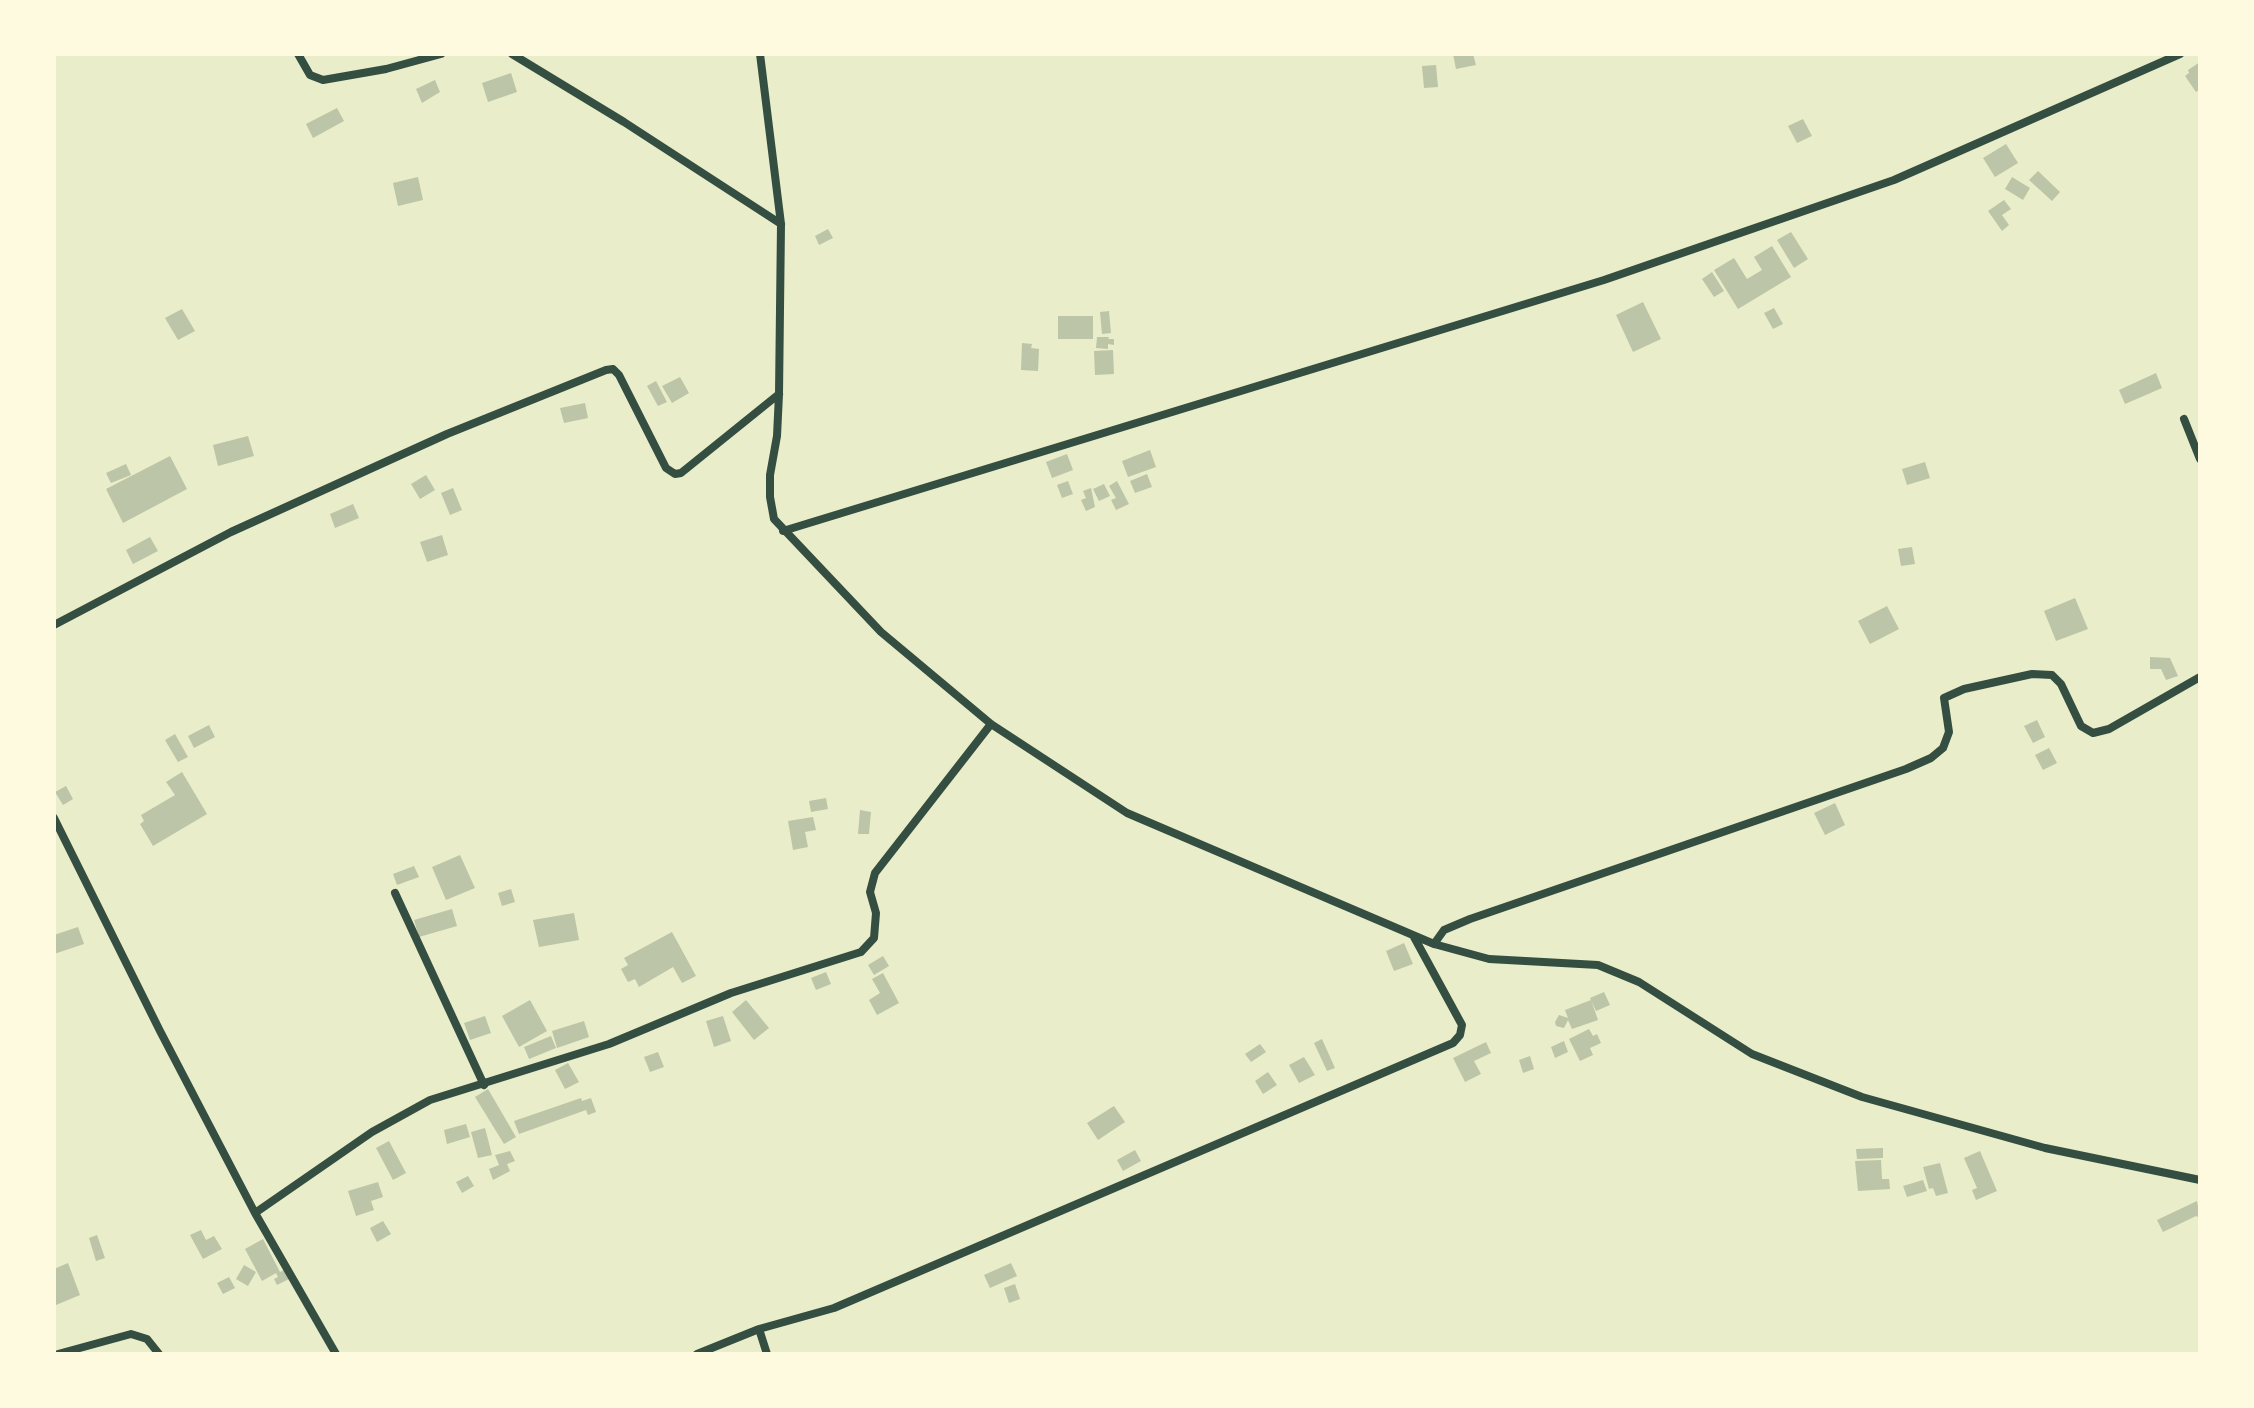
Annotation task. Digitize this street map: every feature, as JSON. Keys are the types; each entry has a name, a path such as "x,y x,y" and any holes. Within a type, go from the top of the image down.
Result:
{"street":[{"path":"298,54 310,75 323,80 386,69 441,54"},
{"path":"512,54 781,224"},
{"path":"760,54 781,224 779,394 770,497 774,519 881,632 991,724 1127,813 1434,944 1489,959 1598,965 1639,982 1752,1054 1862,1097 2045,1148 2200,1180"},
{"path":"783,531 1604,280 1894,180 2180,54"},
{"path":"54,625 286,506 447,434 606,370 613,369 619,375 666,468 675,474 681,473 779,394"},
{"path":"2184,419 2200,459"},
{"path":"1434,944 1444,930 1470,919 1931,758 1943,748 1949,732 1944,698 1964,689 2032,674 2052,675 2061,684 2081,726 2093,733 2120,723 2200,677"},
{"path":"255,1213 372,1132 430,1100 609,1044 731,993 861,952 874,938 876,913 870,892 875,873 991,724"},
{"path":"54,818 255,1213 336,1354"},
{"path":"395,893 484,1085"},
{"path":"697,1354 759,1329 834,1308 1453,1043 1460,1035 1462,1025 1413,935"},
{"path":"759,1329 767,1354"},
{"path":"58,1354 131,1334 147,1339 159,1354"}],"building":[{"path":"1453,54 1473,54 1476,65 1456,69"},
{"path":"2200,62 2200,89 2196,92 2185,76"},
{"path":"1436,65 1438,87 1424,88 1422,66"},
{"path":"511,73 517,92 488,102 482,83"},
{"path":"435,80 440,92 422,103 416,89"},
{"path":"337,108 344,121 313,138 306,124"},
{"path":"1803,119 1812,136 1797,143 1788,126"},
{"path":"2006,144 2018,163 1995,177 1983,158"},
{"path":"2038,171 2060,192 2052,201 2029,180"},
{"path":"418,177 423,200 398,206 393,183"},
{"path":"2012,177 2030,188 2023,200 2005,189"},
{"path":"2004,200 2011,209 2002,215 2009,225 2002,231 1988,211"},
{"path":"828,229 833,238 819,245 815,236"},
{"path":"1791,232 1808,259 1794,268 1777,240"},
{"path":"1772,246 1791,277 1738,309 1714,270 1734,258 1747,279 1762,270 1754,257"},
{"path":"1712,272 1724,291 1714,297 1702,279"},
{"path":"1643,302 1661,339 1633,352 1616,315"},
{"path":"1774,308 1783,324 1773,329 1764,313"},
{"path":"182,309 195,331 178,340 165,318"},
{"path":"1109,311 1111,333 1102,334 1100,312"},
{"path":"1058,316 1093,316 1093,339 1058,339"},
{"path":"1097,337 1114,339 1114,345 1108,344 1108,349 1096,348"},
{"path":"1022,343 1039,349 1038,371 1021,370"},
{"path":"1113,350 1114,374 1095,375 1094,351"},
{"path":"2156,373 2162,388 2125,404 2119,390"},
{"path":"680,377 689,393 672,403 662,386"},
{"path":"656,381 667,402 658,406 647,386"},
{"path":"585,403 588,418 564,423 560,408"},
{"path":"248,436 254,456 218,466 213,445"},
{"path":"1150,450 1156,467 1128,477 1122,461"},
{"path":"1067,454 1073,470 1052,478 1046,462"},
{"path":"170,456 187,489 123,523 106,489"},
{"path":"1925,462 1930,478 1907,485 1902,469"},
{"path":"126,464 131,475 111,483 106,473"},
{"path":"1147,474 1152,487 1135,493 1130,481"},
{"path":"426,475 435,490 420,499 411,484"},
{"path":"1068,481 1073,494 1062,498 1057,485"},
{"path":"1117,481 1129,504 1116,510 1111,500 1116,498 1109,486"},
{"path":"1104,484 1110,496 1099,501 1093,489"},
{"path":"453,488 462,510 450,515 441,493"},
{"path":"1091,488 1095,507 1086,511 1081,500 1086,498 1083,491"},
{"path":"353,504 359,518 335,528 330,514"},
{"path":"442,535 448,555 427,562 420,542"},
{"path":"150,537 158,551 133,564 126,550"},
{"path":"1912,547 1915,564 1901,566 1898,549"},
{"path":"2075,598 2088,629 2056,641 2044,611"},
{"path":"1887,606 1899,629 1870,644 1858,621"},
{"path":"2150,657 2170,658 2178,676 2166,680 2161,669 2150,669"},
{"path":"2037,720 2045,737 2033,743 2024,726"},
{"path":"209,725 215,737 194,748 188,736"},
{"path":"175,734 188,757 178,762 165,740"},
{"path":"2049,748 2057,763 2043,770 2035,755"},
{"path":"182,772 207,814 153,846 140,824 144,821 141,815 175,795 166,782"},
{"path":"66,786 73,799 63,805 55,792"},
{"path":"826,798 828,809 811,812 809,801"},
{"path":"1835,803 1845,825 1825,835 1814,813"},
{"path":"860,810 871,812 869,834 858,834"},
{"path":"813,817 816,830 805,832 808,847 793,850 788,821"},
{"path":"460,855 475,888 446,900 432,867"},
{"path":"414,866 419,877 397,885 393,874"},
{"path":"511,889 515,902 502,906 498,893"},
{"path":"452,909 457,926 419,937 414,920"},
{"path":"574,913 579,940 539,947 533,920"},
{"path":"78,927 84,944 54,954 54,935"},
{"path":"672,932 696,976 682,983 673,967 639,987 635,979 628,982 621,969 628,965 624,958"},
{"path":"1404,943 1413,964 1394,971 1386,951"},
{"path":"883,956 889,966 874,975 868,965"},
{"path":"826,972 831,984 816,990 811,978"},
{"path":"883,973 899,1003 877,1015 869,1000 880,993 872,979"},
{"path":"1604,992 1610,1005 1596,1011 1590,998"},
{"path":"530,1000 547,1031 519,1047 502,1016"},
{"path":"746,1000 769,1028 754,1040 732,1012"},
{"path":"1591,1000 1598,1020 1572,1029 1568,1020 1564,1028 1556,1026 1559,1015 1568,1018 1565,1010"},
{"path":"485,1016 491,1033 470,1040 464,1023"},
{"path":"723,1016 731,1041 714,1047 706,1021"},
{"path":"584,1021 589,1037 557,1048 552,1031"},
{"path":"1589,1029 1593,1036 1597,1034 1601,1043 1590,1048 1593,1055 1580,1061 1569,1039"},
{"path":"551,1036 556,1048 529,1059 524,1047"},
{"path":"1322,1039 1335,1068 1327,1071 1314,1043"},
{"path":"1564,1041 1568,1052 1555,1058 1551,1047"},
{"path":"1486,1042 1491,1053 1474,1061 1481,1074 1465,1082 1453,1058"},
{"path":"1260,1044 1266,1052 1251,1062 1245,1054"},
{"path":"658,1052 664,1067 650,1072 644,1057"},
{"path":"1530,1056 1534,1069 1523,1073 1519,1060"},
{"path":"1304,1057 1315,1075 1299,1083 1289,1065"},
{"path":"568,1063 579,1082 565,1089 555,1070"},
{"path":"1268,1072 1277,1085 1263,1094 1255,1081"},
{"path":"488,1089 516,1137 504,1144 475,1097"},
{"path":"581,1098 582,1101 591,1098 596,1112 588,1115 586,1110 519,1134 514,1121"},
{"path":"1114,1106 1125,1122 1098,1140 1087,1123"},
{"path":"466,1124 470,1137 447,1144 444,1130"},
{"path":"485,1128 492,1155 478,1158 471,1132"},
{"path":"389,1141 406,1173 393,1180 376,1148"},
{"path":"1883,1148 1883,1158 1857,1159 1856,1149"},
{"path":"1135,1150 1141,1161 1123,1171 1117,1160"},
{"path":"510,1151 515,1161 507,1164 510,1171 493,1180 489,1169 499,1165 495,1155"},
{"path":"1980,1151 1997,1191 1976,1200 1972,1190 1977,1188 1964,1158"},
{"path":"1881,1160 1882,1179 1889,1179 1890,1189 1858,1191 1855,1161"},
{"path":"1940,1163 1948,1193 1936,1196 1933,1188 1929,1189 1923,1167"},
{"path":"468,1176 474,1186 462,1193 456,1182"},
{"path":"1923,1180 1927,1191 1907,1197 1903,1186"},
{"path":"378,1182 383,1197 371,1201 374,1210 356,1216 348,1191"},
{"path":"2197,1201 2200,1218 2196,1216 2163,1232 2157,1220"},
{"path":"383,1221 391,1234 377,1242 370,1228"},
{"path":"201,1230 206,1240 214,1236 222,1249 203,1259 190,1235"},
{"path":"97,1235 105,1258 96,1261 89,1238"},
{"path":"263,1239 280,1272 286,1269 291,1278 277,1285 274,1279 278,1277 276,1273 262,1281 245,1249"},
{"path":"68,1263 80,1295 56,1305 54,1269"},
{"path":"1011,1263 1017,1276 990,1288 984,1275"},
{"path":"244,1265 256,1272 248,1286 236,1279"},
{"path":"229,1277 235,1288 223,1294 217,1283"},
{"path":"1015,1284 1020,1299 1009,1303 1004,1288"}]}
